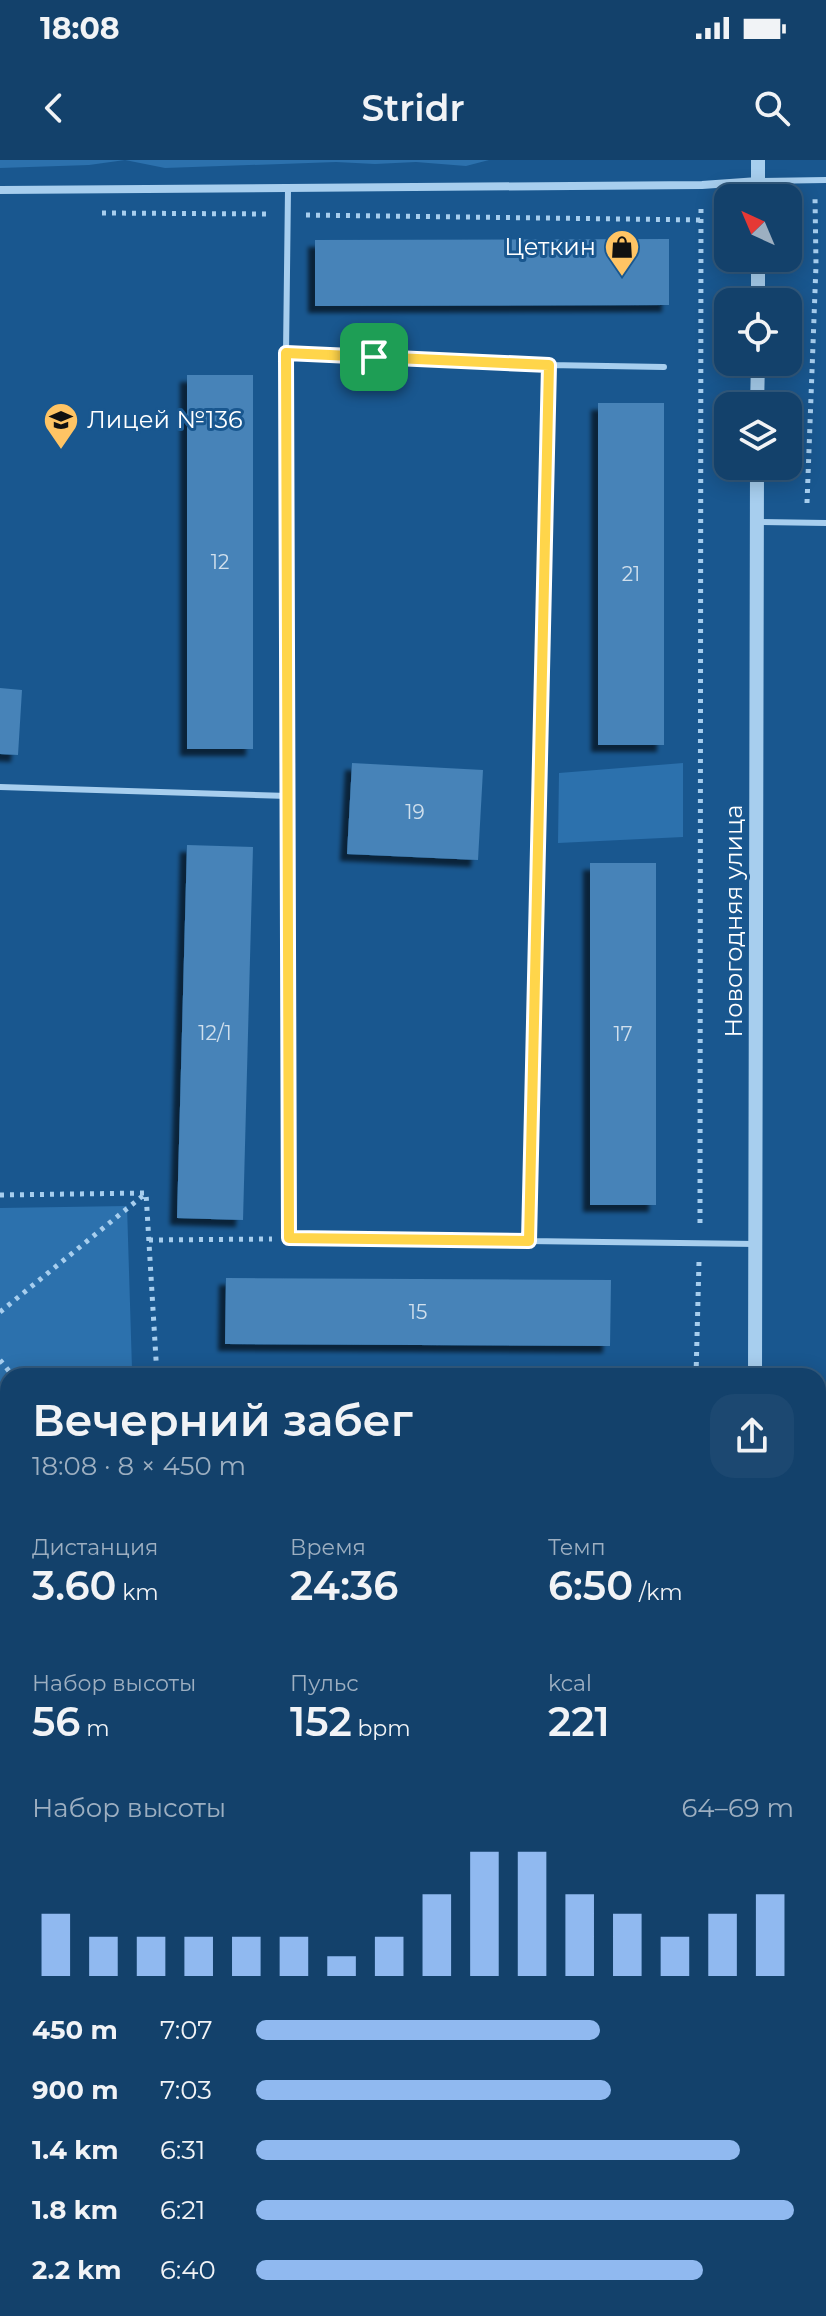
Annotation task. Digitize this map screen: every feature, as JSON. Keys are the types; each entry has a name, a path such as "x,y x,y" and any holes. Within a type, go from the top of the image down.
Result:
{"street":[{"path":"0,190 702,185 758,181 758,160"},
{"name":"Новогодняя улица","path":"755,1368 757,480"}],"lane":[{"path":"758,181 826,180"},
{"path":"288,190 289,1238 756,1244"},
{"path":"286,353 664,367"},
{"path":"529,1241 549,365"},
{"path":"757,522 826,523"},
{"path":"0,787 288,796"}],"path":[{"path":"807,522 816,265 814,180"},
{"path":"696,1368 700,1244 702,185"},
{"path":"95,213 701,220"},
{"path":"0,1195 146,1193"},
{"path":"146,1193 157,1368"},
{"path":"0,1312 146,1193"},
{"path":"149,1240 289,1238"}],"shaded area":[{"path":"0,160 125,160 89,165 0,168"},
{"path":"125,160 489,160 466,166 416,162 336,162 165,168"},
{"path":"683,763 683,837 558,843 559,773"},
{"path":"127,1206 132,1368 0,1368 0,1208"}],"building":[{"path":"669,239 669,305 315,306 315,240"},
{"path":"187,375 253,375 253,749 187,749"},
{"path":"598,403 664,403 664,745 598,745"},
{"path":"0,688 22,690 18,755 0,754"},
{"path":"352,763 483,770 478,860 347,854"},
{"path":"187,845 253,847 243,1220 177,1218"},
{"path":"590,863 656,863 656,1205 590,1205"},
{"path":"226,1278 611,1280 610,1346 225,1344"}],"place":[{"name":"Цеткин","path":"622,278"},
{"name":"Лицей №136","path":"61,451"}],"route":[{"path":"286,353 374,357 549,365 529,1241 289,1238 286,353"}]}
